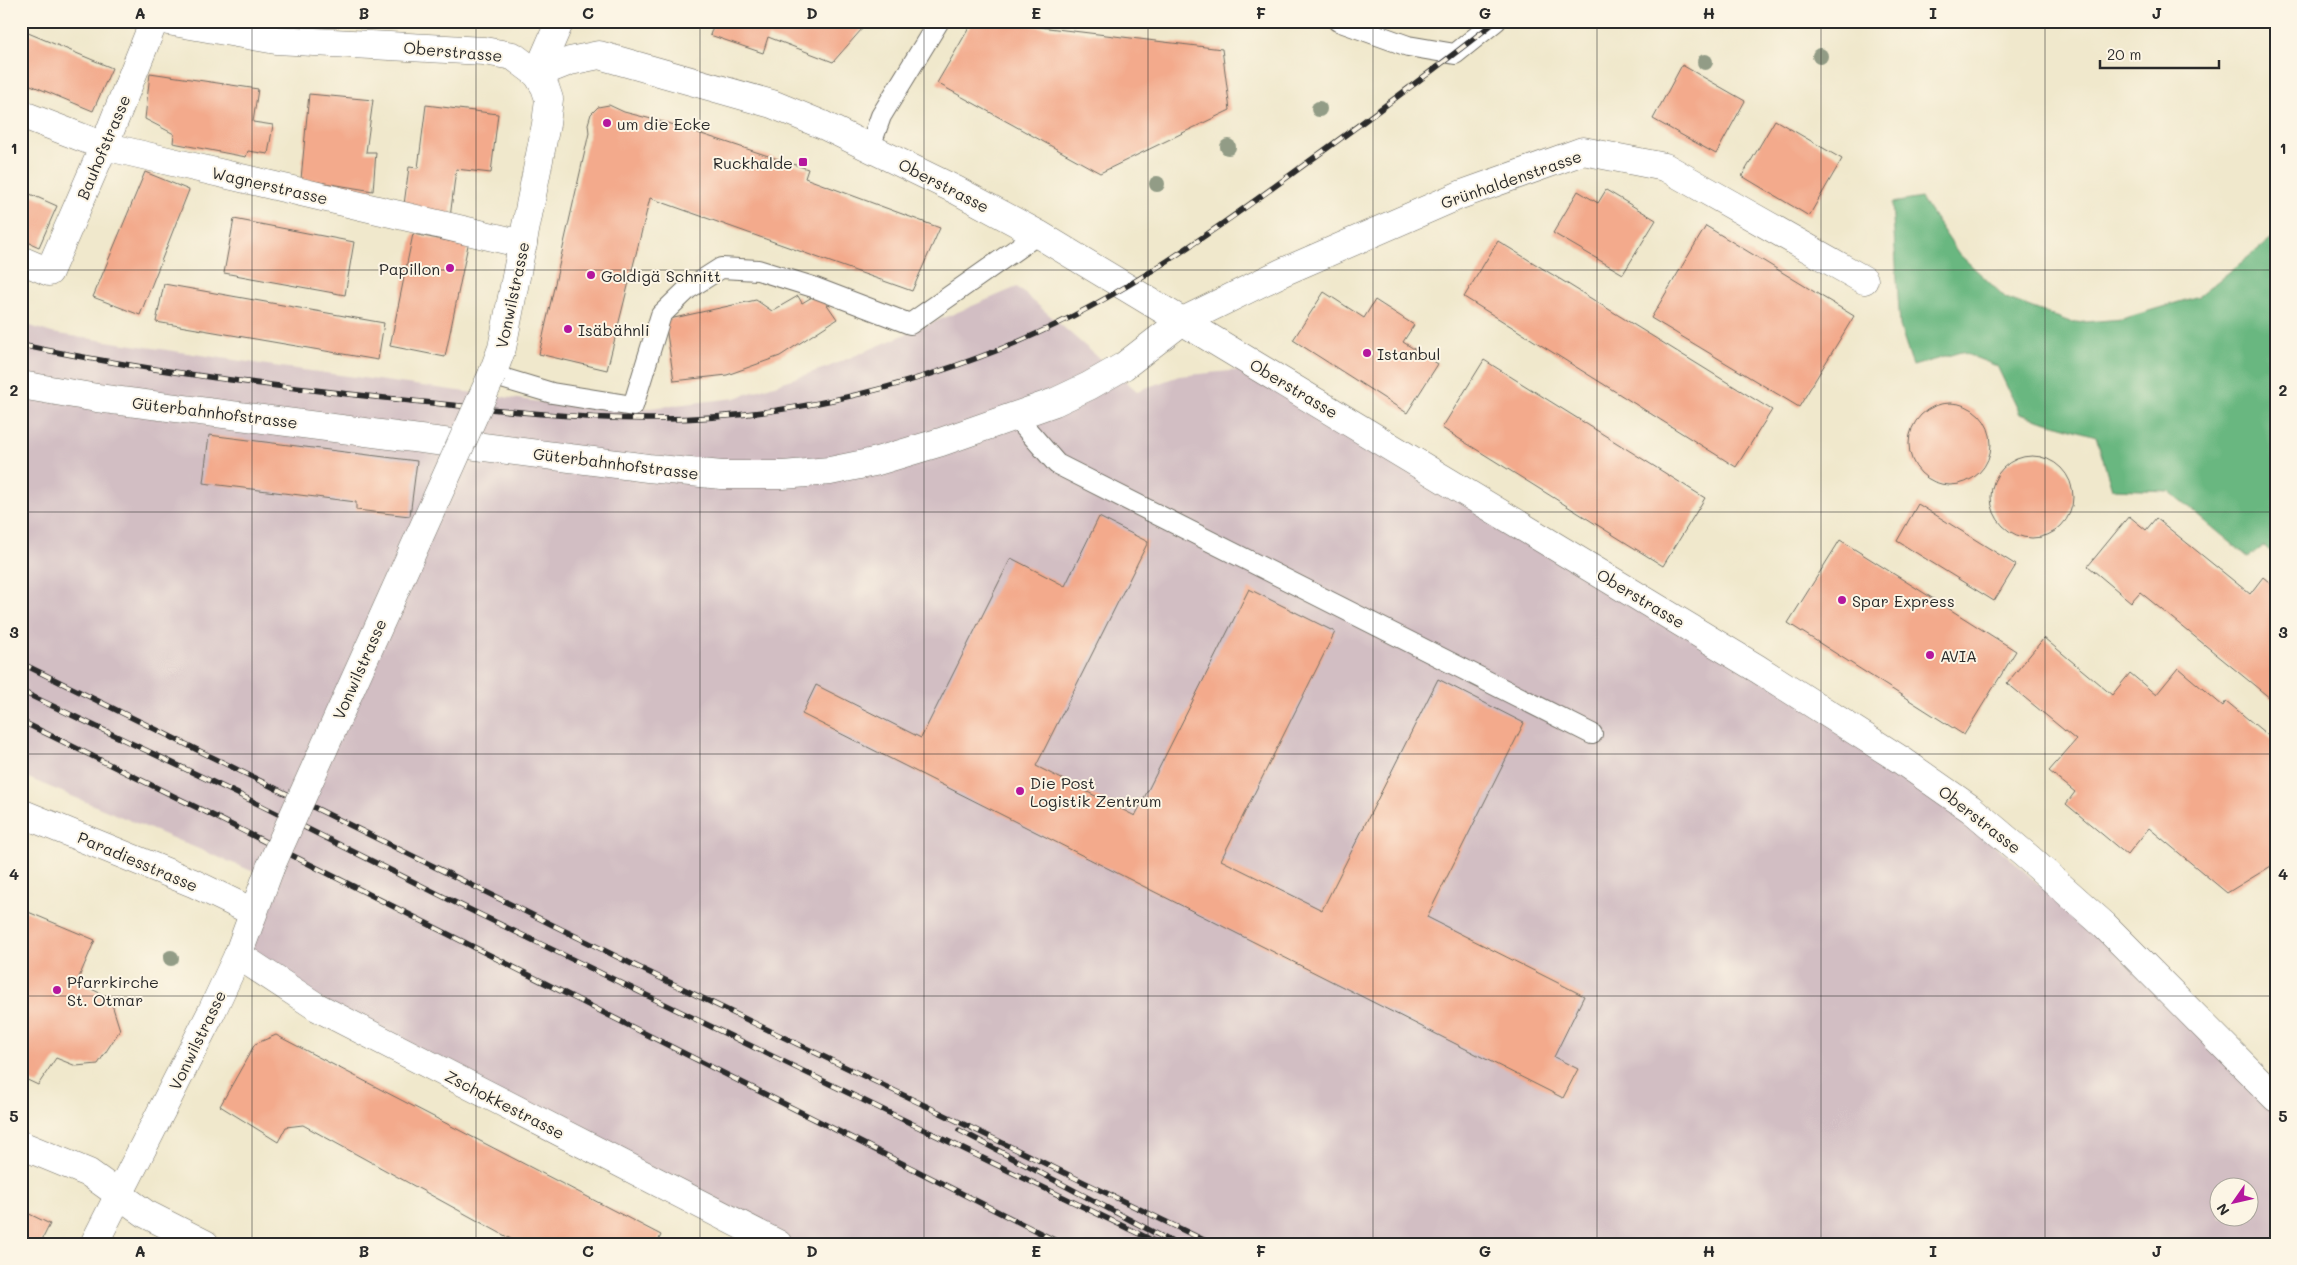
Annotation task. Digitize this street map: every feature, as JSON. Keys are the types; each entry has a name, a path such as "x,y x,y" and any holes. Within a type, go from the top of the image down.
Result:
{"street":[{"name":"Bauhofstrasse","path":"21,260 49,272 104,146 154,21"},
{"name":"Oberstrasse","path":"168,21 276,40 484,51 513,56 537,74 570,61 598,55 772,104 870,148 956,190 1038,234 1542,538 1901,760 1971,809 2030,858 2104,925 2276,1098"},
{"path":"537,74 560,21"},
{"name":"Vonwilstrasse","path":"94,1244 211,1013 238,955 270,868 492,375 502,348 549,99 545,87 537,74"},
{"name":"Wagnerstrasse","path":"21,114 104,146 523,244"},
{"name":"Grünhaldenstrasse","path":"1181,322 1283,272 1460,195 1583,152 1664,167 1864,280"},
{"name":"Güterbahnhofstrasse","path":"21,385 98,398 648,468 722,475 783,475 830,471 874,462 932,445 1055,402 1089,386 1124,366 1181,322"},
{"name":"Paradiesstrasse","path":"21,813 193,883 253,912"},
{"name":"Zschokkestrasse","path":"238,955 317,1006 778,1244"},
{"path":"21,1145 89,1173 146,1214 205,1244"}],"lane":[{"path":"870,148 881,116 939,21"},
{"path":"1338,21 1408,46 1455,54 1496,21"},
{"path":"492,375 552,393 633,406 661,315 688,289 721,268 758,270 813,287 910,324 1038,234"},
{"path":"1015,416 1057,464 1592,734"}],"shaded area":[{"path":"1017,287 1137,391 1179,376 1260,368 1901,760 2276,1098 2276,1244 778,1244 238,955 266,877 21,775 21,323 52,333 281,367 548,403 650,408 735,398 828,367"}],"green space":[{"path":"1921,198 1959,254 2006,298 2073,323 2122,319 2199,296 2276,235 2276,556 2264,546 2248,557 2169,491 2112,489 2096,436 2020,414 1997,366 1961,352 1913,366 1900,326 1892,203"}],"building":[{"path":"715,21 869,21 833,62 768,37 763,53 710,35"},
{"path":"973,21 990,21 1222,49 1230,110 1100,173 937,83"},
{"path":"21,30 112,68 93,111 21,81"},
{"path":"1682,65 1745,101 1716,154 1653,119"},
{"path":"150,73 258,89 253,122 273,125 268,154 248,151 246,157 173,143 174,134 145,119"},
{"path":"309,94 373,100 366,152 376,152 373,191 301,179"},
{"path":"426,105 498,114 491,173 456,169 450,218 403,212 409,167 418,168"},
{"path":"609,105 624,112 671,124 808,169 805,178 940,228 912,291 650,198 607,370 539,354 589,133 588,124 591,114 598,107"},
{"path":"1775,120 1842,159 1809,216 1742,176"},
{"path":"145,172 189,190 140,315 93,297"},
{"path":"21,190 57,206 39,247 21,239"},
{"path":"1606,190 1656,220 1623,274 1553,233 1578,191 1598,203"},
{"path":"234,219 354,242 345,295 224,273"},
{"path":"1706,226 1854,316 1799,407 1651,318"},
{"path":"413,234 468,245 445,357 390,346"},
{"path":"1498,241 1772,410 1736,467 1464,297"},
{"path":"164,284 384,323 378,360 156,322"},
{"name":"Istanbul","path":"1324,292 1364,318 1375,300 1414,325 1403,342 1438,364 1407,413 1293,340"},
{"path":"819,293 837,319 780,356 727,375 674,381 665,320 756,300 772,311 798,296 802,303"},
{"path":"1484,360 1705,498 1663,566 1442,428"},
{"path":"1950,403 1966,406 1979,415 1988,428 1991,444 1988,460 1979,473 1966,482 1950,485 1934,482 1921,473 1912,460 1909,444 1912,428 1921,415 1934,406"},
{"path":"209,435 417,461 410,516 356,510 356,502 203,483"},
{"path":"2024,456 2040,456 2055,463 2066,474 2073,489 2070,513 2061,526 2040,538 2024,538 2009,531 1998,520 1991,505 1991,489 1998,474 2009,463"},
{"path":"1918,504 2016,565 1994,601 1897,541"},
{"path":"2129,516 2146,530 2156,518 2250,594 2263,577 2276,588 2276,703 2140,592 2131,602 2088,566"},
{"name":"Die Post Logistik Zentrum","path":"1099,517 1148,542 1036,766 1135,816 1249,589 1335,632 1221,860 1322,910 1438,679 1524,723 1427,917 1584,996 1554,1057 1578,1069 1563,1098 802,714 816,685 921,738 1011,558 1065,586"},
{"name":"AVIA","path":"1840,540 2016,651 1964,735 1788,623"},
{"path":"2044,638 2112,695 2130,673 2156,695 2178,668 2223,706 2226,701 2276,742 2276,863 2227,893 2149,828 2127,855 2066,804 2075,792 2049,771 2076,740 2007,683"},
{"name":"Pfarrkirche St. Otmar","path":"21,909 95,940 77,982 110,998 120,1030 98,1064 76,1066 56,1058 38,1085 21,1077"},
{"path":"276,1035 661,1235 657,1244 520,1244 303,1125 286,1127 278,1142 220,1106 255,1044"},
{"path":"21,1210 50,1224 40,1244 21,1244"}],"railway":[{"path":"21,345 111,362 248,382 581,417 647,419 742,415 837,399 884,388 976,359 1058,324 1095,304 1202,238 1401,94 1496,21"},
{"path":"21,663 640,968 1212,1244"},
{"path":"21,691 236,793 454,902 1160,1244"},
{"path":"21,721 206,812 1062,1244"},
{"path":"959,1130 1176,1244"}],"place":[{"name":"um die Ecke","path":"607,123"},
{"name":"Ruckhalde","path":"803,162"},
{"name":"Papillon","path":"450,268"},
{"name":"Goldigä Schnitt","path":"591,275"},
{"name":"Isäbähnli","path":"568,329"},
{"name":"Istanbul","path":"1367,353"},
{"name":"Spar Express","path":"1842,600"},
{"name":"AVIA","path":"1930,655"},
{"name":"Die Post Logistik Zentrum","path":"1020,791"},
{"name":"Pfarrkirche St. Otmar","path":"57,990"}]}
